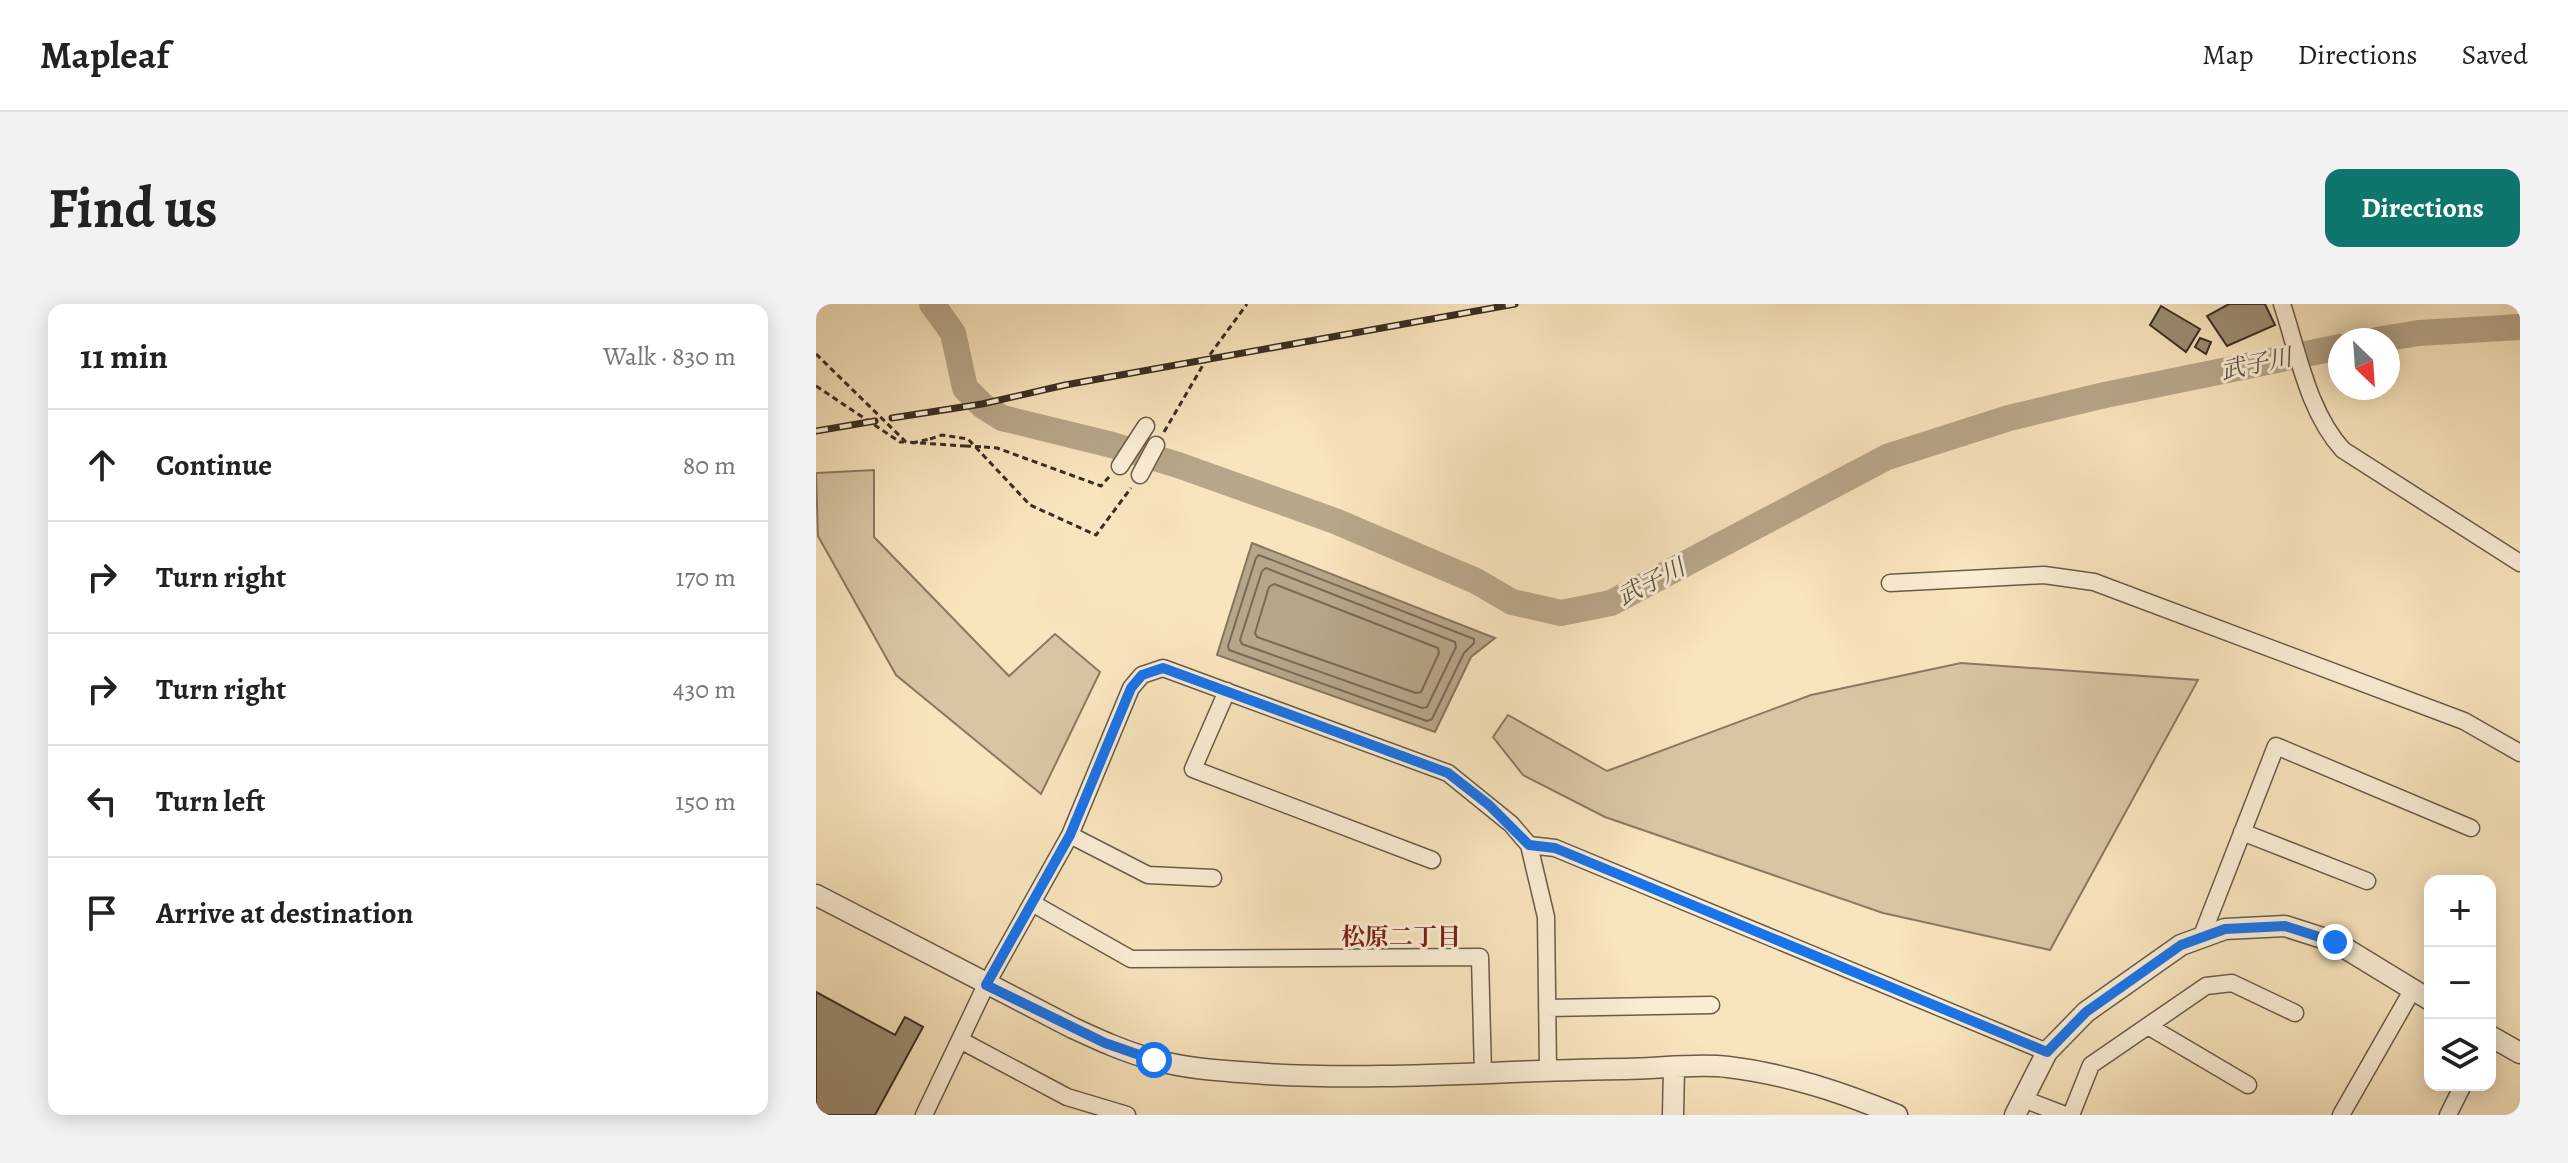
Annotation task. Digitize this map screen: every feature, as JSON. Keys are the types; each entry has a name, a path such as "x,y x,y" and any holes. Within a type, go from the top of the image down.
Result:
{"street":[{"path":"2284,310 2310,392 2333,439 2343,450 2520,563"},
{"path":"1120,466 1146,426"},
{"path":"1140,475 1156,445"},
{"path":"1890,583 2044,575 2094,582 2464,721 2520,753"},
{"path":"924,1115 986,985 1070,835 1131,688 1142,675 1163,668 1448,773 1489,805 1529,845 1546,917 1548,1069"},
{"path":"1227,691 1193,769 1432,860"},
{"path":"2201,938 2276,746 2471,828"},
{"path":"2242,832 2367,881"},
{"path":"1070,835 1148,875 1213,878"},
{"path":"1529,845 1555,848 2047,1052"},
{"path":"816,895 986,985 1105,1043 1154,1060 1215,1070 1302,1076 1724,1067 1782,1075 1844,1093 1897,1115"},
{"path":"1032,903 1131,959 1480,957 1483,1074"},
{"path":"2295,1013 2232,983 2206,986 2091,1065 2068,1115 2019,1107 2047,1052 2086,1012 2181,945 2225,929 2285,926 2335,942 2422,994 2341,1115"},
{"path":"1547,1008 1711,1005"},
{"path":"2148,1026 2248,1085"},
{"path":"2496,1039 2520,1053"},
{"path":"960,1040 1067,1097 1127,1115"},
{"path":"1673,1115 1674,1068"},
{"path":"2448,1115 2460,1091"}],"path":[{"path":"1156,445 1206,360 1247,304"},
{"path":"816,354 906,442 997,448 1101,486 1120,466"},
{"path":"816,386 900,442 912,443 942,435 968,439 1030,505 1096,535 1140,475"}],"shaded area":[{"path":"874,470 874,537 1009,676 1055,634 1100,672 1041,794 896,675 818,536 816,473"},
{"path":"1961,663 2198,680 2050,950 1883,913 1605,817 1523,775 1493,737 1508,715 1607,771 1811,695"}],"water":[{"path":"1252,543 1495,638 1471,657 1435,732 1217,655"}],"building":[{"path":"2229,304 2265,304 2275,325 2227,346 2207,316"},
{"path":"2161,306 2200,329 2186,352 2150,325"},
{"path":"2200,338 2211,342 2206,354 2195,347"},
{"path":"816,992 895,1035 905,1017 923,1027 875,1115 822,1115 816,1112"}],"waterway":[{"name":"武子川","path":"932,304 953,333 965,388 983,406 1002,418 1178,465 1335,521 1476,581 1512,602 1561,613 1611,603 1887,457 2009,418 2328,349"},
{"name":"武子川","path":"2400,336 2520,327"}],"railway":[{"path":"892,418 982,404 1065,385 1515,304"},
{"path":"816,431 875,421"}],"district":[{"name":"松原二丁目","path":"1401,937"}],"route":[{"path":"1154,1060 1105,1043 986,985 1070,835 1131,688 1142,675 1163,668 1448,773 1511,824 1529,845 1555,848 2047,1052 2086,1012 2181,945 2225,929 2285,926 2335,942"}]}
